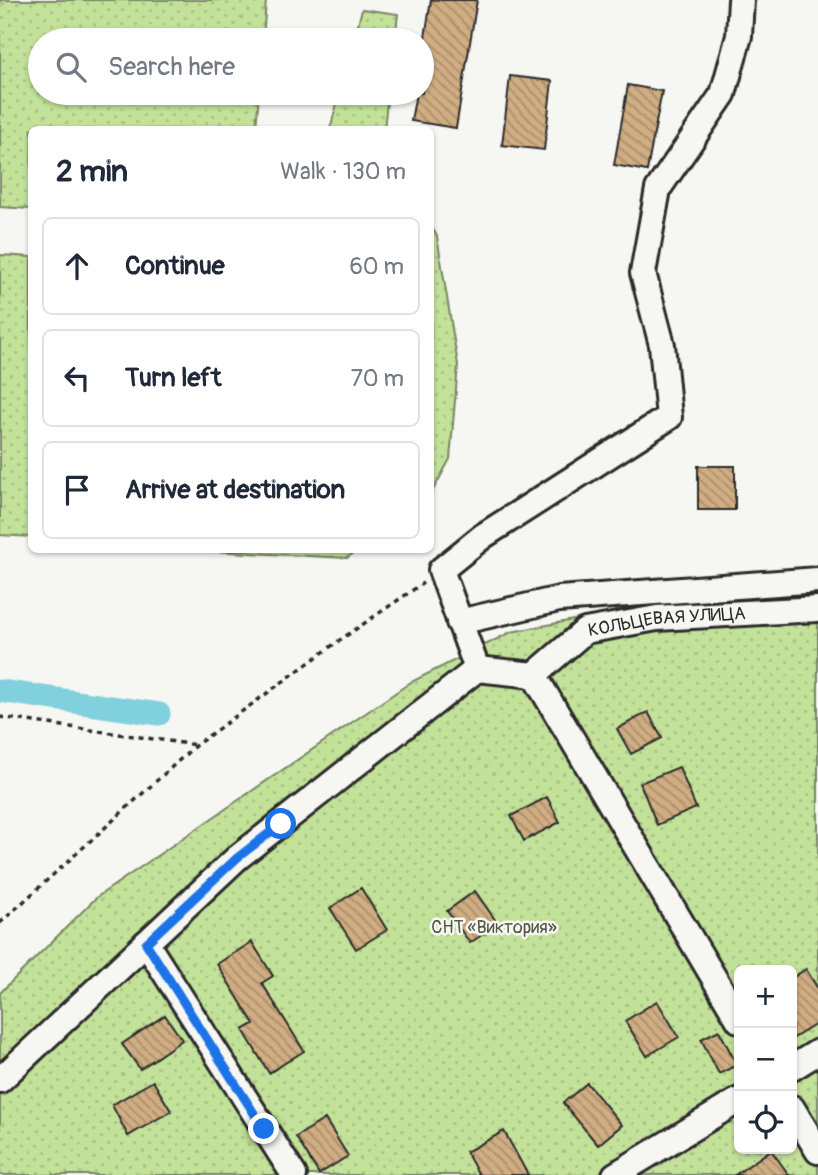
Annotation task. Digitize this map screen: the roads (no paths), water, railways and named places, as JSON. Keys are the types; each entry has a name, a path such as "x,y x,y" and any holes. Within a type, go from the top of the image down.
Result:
{"street":[{"path":"477,670 441,570 483,536 669,417 662,345 643,273 658,189 723,94 739,36 741,0"},
{"path":"459,622 559,599 818,580"},
{"name":"КОЛЬЦЕВАЯ УЛИЦА","path":"534,675 586,631 657,618 818,609"},
{"path":"0,1080 237,858 477,670 534,675 734,1012"},
{"path":"146,943 294,1175"},
{"path":"797,1065 818,1052"},
{"path":"615,1175 734,1103"},
{"path":"797,1116 818,1151"}],"waterway":[{"path":"0,691 159,714"}],"park label":[{"name":"СНТ «Виктория»","path":"494,927"}]}
